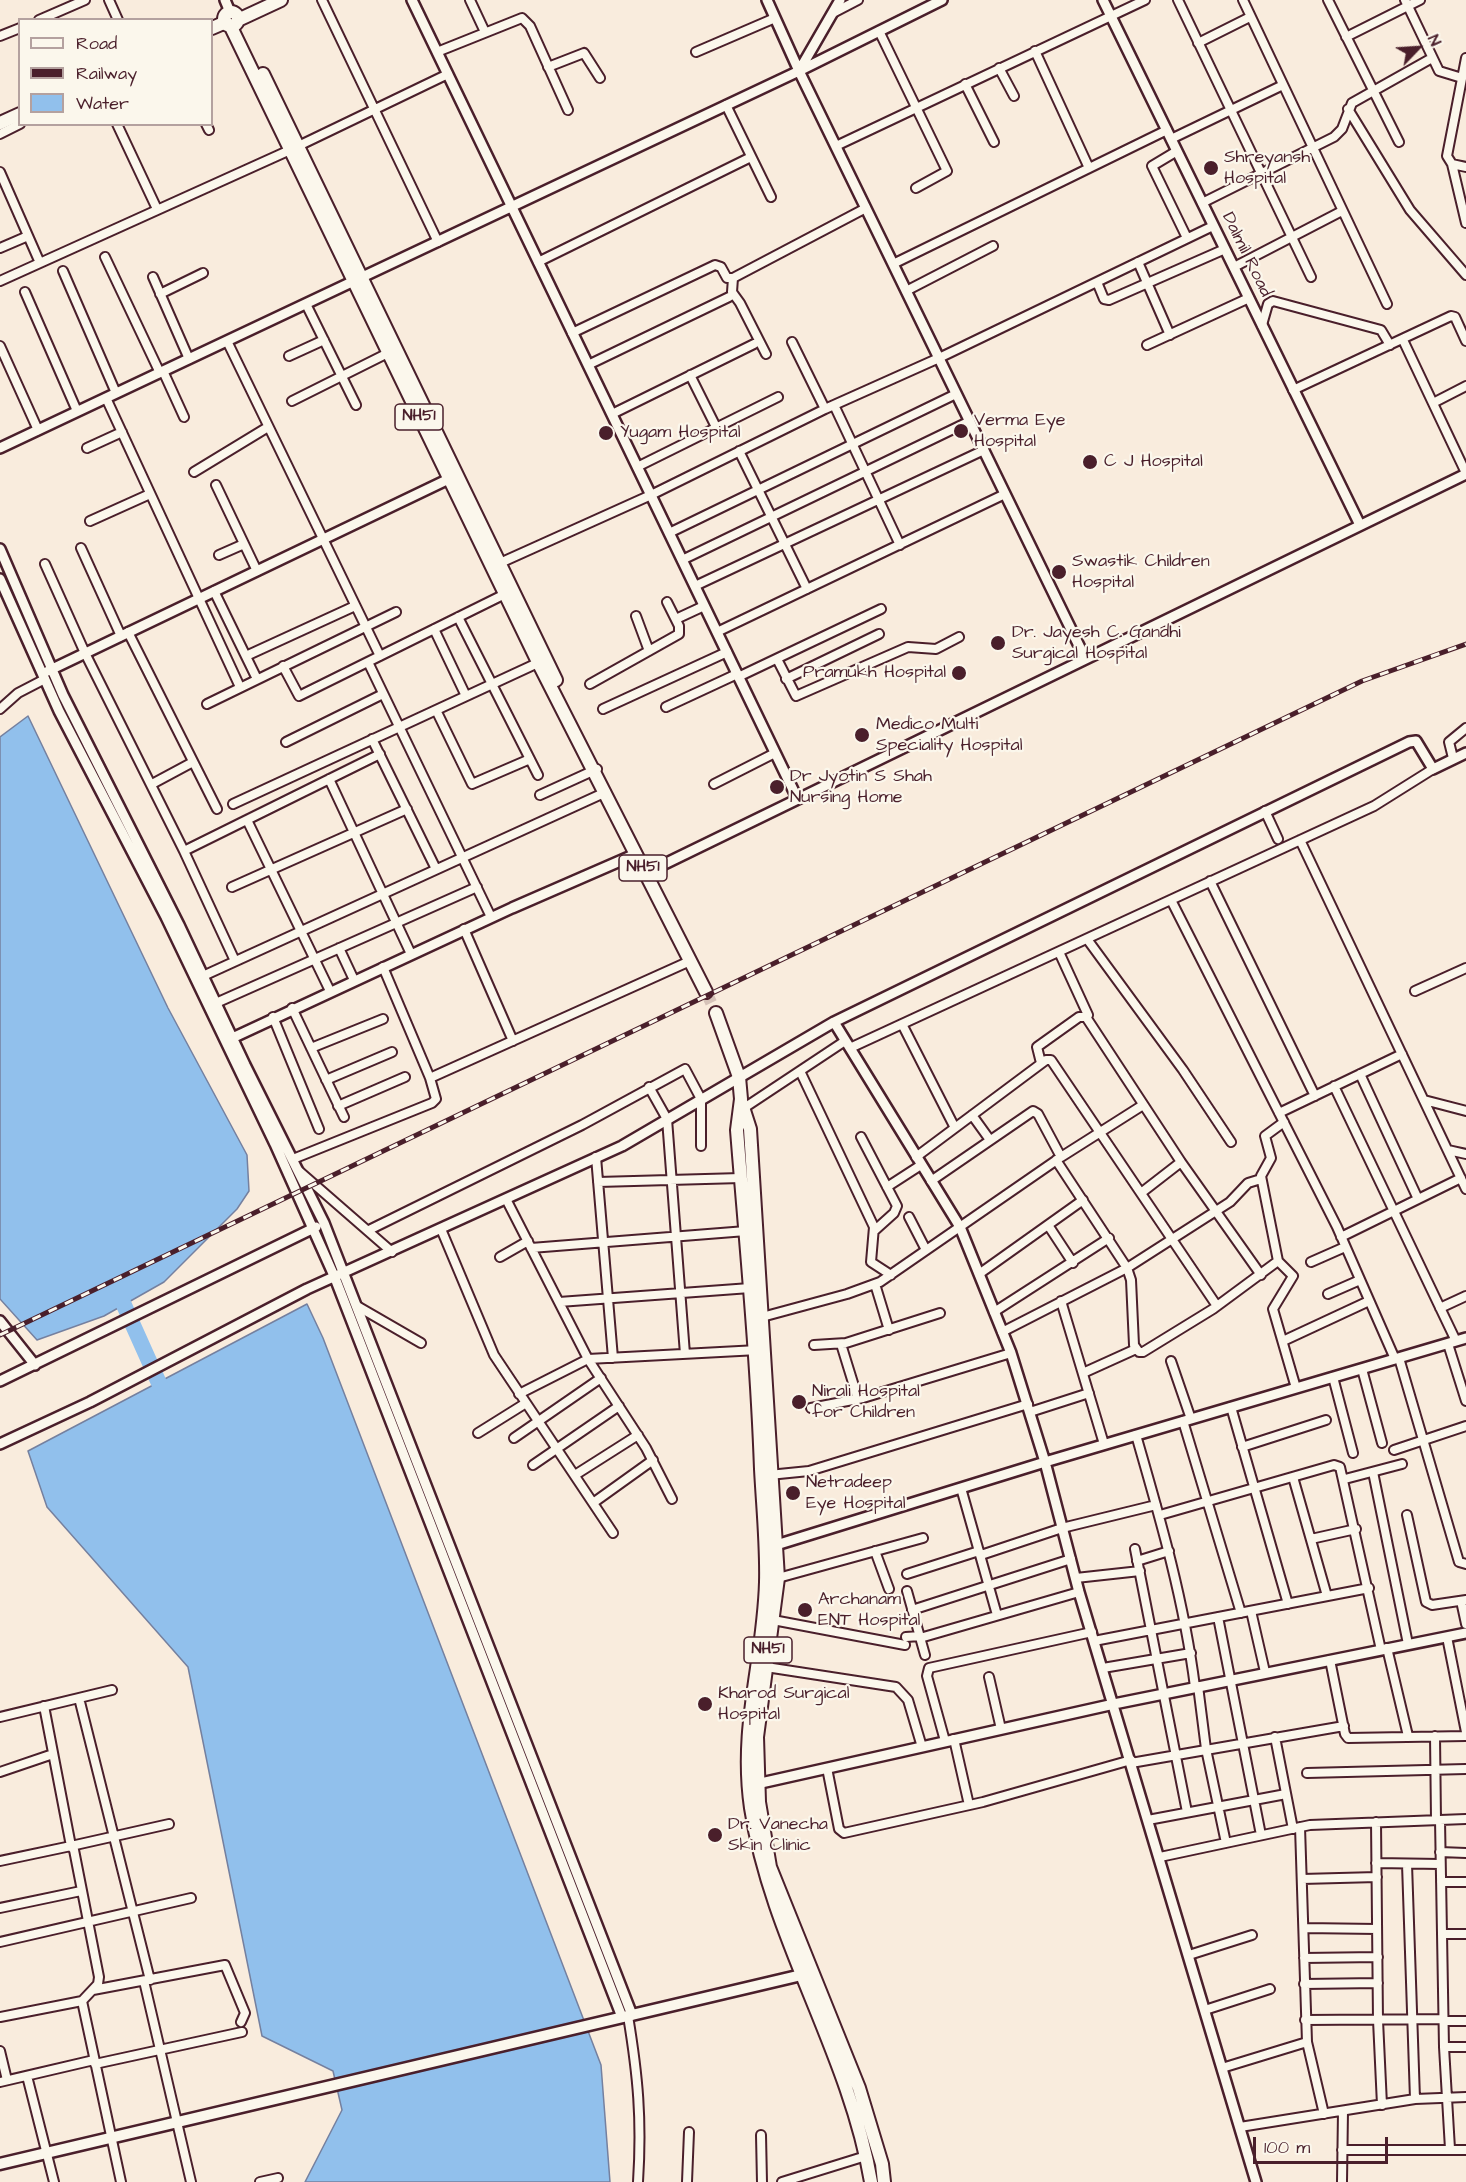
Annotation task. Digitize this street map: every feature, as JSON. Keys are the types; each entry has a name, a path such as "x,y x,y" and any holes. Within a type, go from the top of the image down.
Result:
{"main road":[{"path":"233,19 261,0"},
{"path":"213,28 281,0"},
{"name":"NH51","path":"233,19 542,661 706,992"},
{"path":"0,123 18,115"},
{"name":"NH51","path":"358,280 388,353 500,563 509,592"},
{"name":"NH51","path":"716,1012 739,1077 742,1104 750,1129 762,1317 759,1350"},
{"name":"NH51","path":"742,1104 737,1130 750,1288 759,1350 767,1475 777,1545 778,1578 753,1785 770,1867 859,2088 882,2164 884,2182"},
{"name":"NH51","path":"767,1475 765,1598 748,1720 762,1870 800,1975 845,2085 866,2156 871,2182"},
{"path":"0,2164 594,2022 814,1972"}],"street":[{"path":"44,18 84,0"},
{"path":"108,0 116,18"},
{"path":"225,0 233,19"},
{"path":"322,0 438,242"},
{"path":"412,0 797,798"},
{"path":"470,0 485,32"},
{"path":"767,0 799,71 1085,658"},
{"path":"799,71 840,0"},
{"path":"833,12 858,0"},
{"path":"1,444 38,430 358,280 799,71 942,0"},
{"name":"Dalmil Road","path":"1103,0 1360,525"},
{"path":"836,146 916,106 1144,0"},
{"path":"1178,0 1311,277"},
{"path":"1243,0 1387,304"},
{"path":"1328,0 1399,142"},
{"path":"1346,37 1406,3 1420,0"},
{"path":"1406,3 1432,58 1443,74 1462,78"},
{"path":"1198,43 1250,17"},
{"path":"437,52 522,18 530,26 568,110"},
{"path":"696,52 775,18"},
{"path":"0,36 18,29"},
{"path":"879,31 947,171 916,188"},
{"path":"1035,51 1089,168"},
{"path":"548,67 584,53 600,78"},
{"path":"1202,203 1339,134 1348,109 1359,96 1432,58"},
{"path":"1466,58 1447,156 1452,164 1466,223"},
{"path":"999,68 1014,96"},
{"path":"0,281 294,148 448,74"},
{"path":"965,84 994,142"},
{"path":"893,264 1089,168 1230,111 1282,85"},
{"path":"726,105 771,198"},
{"path":"1348,109 1410,210 1466,275"},
{"path":"0,134 18,125"},
{"path":"118,126 157,209"},
{"path":"1177,151 1152,166 1187,238"},
{"path":"538,262 751,157"},
{"path":"1452,164 1466,166"},
{"path":"0,172 40,263"},
{"path":"572,333 716,265 721,267 727,278 733,278 866,208"},
{"path":"1233,267 1342,211"},
{"path":"500,563 651,495 830,407 939,358 1213,226"},
{"path":"0,248 28,236"},
{"path":"906,291 993,246"},
{"path":"1097,282 1107,301 1225,249"},
{"path":"105,257 184,417"},
{"path":"1138,262 1170,335"},
{"path":"63,271 116,393"},
{"path":"160,294 203,273"},
{"path":"153,277 189,359"},
{"path":"733,278 732,292 766,354"},
{"path":"25,292 77,411"},
{"path":"588,365 729,297"},
{"path":"1148,345 1249,298"},
{"path":"1262,325 1268,304 1273,301 1381,330 1390,345"},
{"path":"306,304 356,405"},
{"path":"1293,390 1453,316 1466,341"},
{"path":"646,873 1466,473 1403,339"},
{"path":"289,356 324,340"},
{"path":"227,341 380,656"},
{"path":"792,342 852,442 900,545"},
{"path":"612,414 754,344"},
{"path":"0,346 38,430"},
{"path":"292,401 388,353"},
{"path":"690,375 716,427"},
{"path":"1433,403 1466,386"},
{"path":"669,532 852,442 956,394"},
{"path":"637,466 778,397"},
{"path":"106,398 240,687"},
{"path":"682,560 970,421"},
{"path":"194,472 268,427"},
{"path":"87,448 122,432"},
{"path":"695,586 984,450"},
{"path":"739,451 807,590"},
{"path":"0,709 52,669 453,477"},
{"path":"216,485 257,571"},
{"path":"90,521 150,494"},
{"path":"717,632 1005,494"},
{"path":"219,555 244,544"},
{"path":"81,548 217,808"},
{"path":"0,549 52,669 216,1003 229,1039 334,1278 628,2016"},
{"path":"45,564 85,653 152,784 235,961"},
{"path":"0,579 59,711 300,1172 345,1274 628,2016 639,2081 641,2124 638,2182"},
{"path":"214,591 257,679"},
{"path":"283,666 299,696 509,592"},
{"path":"590,684 679,634 681,631 668,602"},
{"path":"246,656 355,606"},
{"path":"676,619 704,606"},
{"path":"666,707 777,659 881,609"},
{"path":"207,704 396,612"},
{"path":"636,616 649,651"},
{"path":"458,617 538,776"},
{"path":"434,629 466,696"},
{"path":"786,679 879,634"},
{"path":"777,659 793,694 800,695 908,647 936,649 959,637"},
{"path":"603,709 727,652"},
{"path":"233,804 542,661"},
{"path":"368,662 491,917"},
{"path":"286,742 383,694"},
{"path":"436,710 472,784 530,759"},
{"path":"1453,758 1449,742 1466,728"},
{"path":"372,739 436,869"},
{"path":"0,1444 90,1402 307,1289 345,1274 596,1157 667,1119 834,1022 1413,740 1433,769"},
{"path":"714,784 775,753"},
{"path":"742,1104 847,1044 902,1023 1374,806 1433,769 1466,753"},
{"path":"184,851 380,754"},
{"path":"152,784 194,762"},
{"path":"540,795 595,770"},
{"path":"329,779 411,954"},
{"path":"203,975 606,791"},
{"path":"232,888 407,809"},
{"path":"1265,811 1278,839"},
{"path":"247,820 330,991"},
{"path":"1300,840 1466,1189"},
{"path":"229,1039 491,917 636,854"},
{"path":"1210,881 1315,1096"},
{"path":"216,1003 477,887"},
{"path":"1171,900 1341,1237 1397,1359 1424,1440 1459,1562 1466,1564"},
{"path":"465,930 513,1041"},
{"path":"1087,939 1183,1070 1231,1142"},
{"path":"339,948 354,980"},
{"path":"1059,952 1088,1015"},
{"path":"430,1078 690,961"},
{"path":"293,1159 432,1103 436,1099 430,1078 383,967"},
{"path":"1415,991 1466,968"},
{"path":"292,1008 344,1117"},
{"path":"1041,1063 1036,1047 1084,1016 1181,1162 1261,1275"},
{"path":"273,1017 319,1129"},
{"path":"311,1048 384,1019"},
{"path":"834,1022 960,1227 1011,1353 1045,1462 1079,1592 1257,2182"},
{"path":"902,1023 954,1128"},
{"path":"326,1080 392,1052"},
{"path":"1279,1113 1402,1054"},
{"path":"887,1187 972,1114 1041,1063 1051,1060 1217,1306"},
{"path":"369,1230 582,1125 685,1069 701,1099 701,1146"},
{"path":"800,1071 874,1231 872,1262 891,1275"},
{"path":"1360,1074 1418,1199"},
{"path":"338,1106 405,1077"},
{"path":"1334,1086 1457,1341 1466,1401"},
{"path":"650,1087 667,1119 685,1354"},
{"path":"1424,1100 1466,1111"},
{"path":"762,1317 875,1284 1059,1158 1143,1105"},
{"path":"931,1181 1033,1111 1038,1114 1083,1200 1127,1268 1131,1280 1136,1349"},
{"path":"972,1114 990,1140"},
{"path":"1284,1122 1265,1136 1271,1158 1260,1179 1278,1261 1292,1274 1293,1279 1273,1306 1296,1388"},
{"path":"861,1137 897,1210 874,1231"},
{"path":"1448,1149 1466,1154"},
{"path":"281,1157 392,1252"},
{"path":"596,1157 613,1358"},
{"path":"1141,1193 1181,1162"},
{"path":"598,1182 741,1178"},
{"path":"1341,1237 1461,1178"},
{"path":"1002,1332 1127,1268 1234,1200 1248,1183 1260,1179"},
{"path":"506,1199 588,1359 638,1435 672,1499"},
{"path":"979,1274 1083,1200"},
{"path":"909,1217 926,1250"},
{"path":"0,1381 324,1223"},
{"path":"1048,1225 1073,1263"},
{"path":"441,1229 494,1355 519,1394 539,1419 613,1533"},
{"path":"500,1257 530,1244 746,1231"},
{"path":"994,1312 1109,1238"},
{"path":"1311,1262 1345,1246"},
{"path":"1083,1373 1136,1349 1143,1352 1217,1306 1278,1261"},
{"path":"1328,1293 1360,1280"},
{"path":"875,1284 890,1329"},
{"path":"559,1302 750,1288"},
{"path":"1440,1308 1466,1296"},
{"path":"1283,1341 1369,1300"},
{"path":"1061,1301 1104,1444"},
{"path":"357,1306 421,1342"},
{"path":"814,1345 841,1344 940,1313"},
{"path":"0,1321 34,1365"},
{"path":"765,1549 1104,1444 1457,1341"},
{"path":"841,1344 858,1399"},
{"path":"519,1394 588,1359 759,1350"},
{"path":"811,1408 858,1399 1011,1353"},
{"path":"1171,1361 1208,1502 1241,1612"},
{"path":"1362,1369 1382,1443"},
{"path":"1333,1377 1353,1453"},
{"path":"514,1438 601,1378"},
{"path":"767,1475 809,1471 1029,1408 1089,1394"},
{"path":"478,1433 526,1403"},
{"path":"533,1466 619,1406"},
{"path":"1231,1407 1288,1604"},
{"path":"1242,1447 1326,1420"},
{"path":"1394,1450 1466,1426"},
{"path":"575,1475 638,1435"},
{"path":"1136,1435 1160,1515 1186,1624 1206,1749 1226,1843"},
{"path":"593,1503 653,1460"},
{"path":"1344,1479 1402,1464"},
{"path":"1160,1515 1338,1466 1342,1470 1384,1649 1408,1736"},
{"path":"1373,1472 1408,1644"},
{"path":"412,1478 422,1473"},
{"path":"1293,1477 1327,1596"},
{"path":"961,1488 997,1615"},
{"path":"907,1574 1062,1528 1156,1505"},
{"path":"1407,1515 1426,1602 1432,1605 1463,1600 1466,1624"},
{"path":"1311,1539 1356,1529"},
{"path":"778,1578 922,1538"},
{"path":"1135,1549 1187,1812"},
{"path":"875,1551 889,1589"},
{"path":"1137,1561 1169,1551"},
{"path":"912,1610 1071,1559"},
{"path":"1076,1578 1140,1571"},
{"path":"969,1805 950,1740 927,1676 929,1668 1093,1636 1186,1624 1369,1588"},
{"path":"907,1591 926,1655"},
{"path":"773,1620 906,1641 1079,1592"},
{"path":"1251,1611 1265,1672"},
{"path":"1218,1617 1240,1743 1261,1835"},
{"path":"753,1785 1196,1686 1466,1633"},
{"path":"1330,1660 1345,1734 1354,1739 1466,1734 1447,1637"},
{"path":"1103,1668 1191,1653"},
{"path":"766,1667 896,1687 908,1700 922,1747"},
{"path":"989,1677 1001,1729"},
{"path":"0,1717 112,1690"},
{"path":"79,1698 112,1836 134,1911 160,2050 191,2182"},
{"path":"44,1706 99,1977 98,1984 93,1990"},
{"path":"827,1768 841,1832 969,1805 1131,1761 1344,1726"},
{"path":"1435,1736 1444,2047 1450,2150"},
{"path":"1275,1737 1286,1794 1296,1828 1302,1879 1307,2042 1324,2114"},
{"path":"0,1772 53,1754"},
{"path":"1307,1773 1466,1768"},
{"path":"1148,1820 1253,1798 1286,1794"},
{"path":"1160,1857 1296,1828 1466,1819"},
{"path":"1376,1822 1378,2019 1382,2104"},
{"path":"0,1861 169,1824"},
{"path":"1440,1852 1466,1853"},
{"path":"1376,1863 1440,1864"},
{"path":"1407,1864 1415,2099"},
{"path":"1302,1879 1377,1877"},
{"path":"1441,1882 1466,1882"},
{"path":"0,1908 81,1891"},
{"path":"0,1942 191,1898"},
{"path":"1304,1928 1377,1929"},
{"path":"1442,1934 1466,1934"},
{"path":"1189,1955 1252,1935"},
{"path":"1304,1958 1378,1957"},
{"path":"121,2182 81,2001 84,1995 93,1990 225,1965 245,2013 241,2022"},
{"path":"1304,1984 1378,1983"},
{"path":"1205,2010 1269,1989"},
{"path":"0,2017 81,2001"},
{"path":"1305,2020 1466,2021"},
{"path":"0,2051 3,2081 242,2032"},
{"path":"1222,2068 1307,2042"},
{"path":"1444,2047 1466,2047"},
{"path":"27,2076 54,2182"},
{"path":"1240,2127 1415,2099 1466,2097"},
{"path":"1342,2111 1342,2182"},
{"path":"687,2182 688,2132"},
{"path":"761,2135 762,2182"},
{"path":"1342,2150 1466,2150"},
{"path":"782,2182 866,2156"},
{"path":"260,2182 278,2178"}],"water":[{"path":"28,716 168,1008 247,1155 249,1191 237,1209 164,1282 104,1316 37,1340 0,1299 0,737"},
{"path":"307,1304 323,1338 601,2065 610,2182 305,2182 342,2110 333,2071 262,2036 188,1667 47,1507 28,1451"}],"waterway":[{"path":"115,1285 167,1401"}],"tunnel":[{"path":"706,992 716,1013"}],"railway":[{"path":"0,1335 1362,681 1466,644"}],"place":[{"name":"Shreyansh Hospital","path":"1211,168"},
{"name":"Verma Eye Hospital","path":"961,431"},
{"name":"Yugam Hospital","path":"606,433"},
{"name":"C J Hospital","path":"1090,462"},
{"name":"Swastik Children Hospital","path":"1059,572"},
{"name":"Dr. Jayesh C. Gandhi Surgical Hospital","path":"998,643"},
{"name":"Pramukh Hospital","path":"959,673"},
{"name":"Medico Multi Speciality Hospital","path":"862,735"},
{"name":"Dr Jyotin S Shah Nursing Home","path":"777,787"},
{"name":"Nirali Hospital for Children","path":"799,1402"},
{"name":"Netradeep Eye Hospital","path":"793,1493"},
{"name":"Archanam ENT Hospital","path":"805,1610"},
{"name":"Kharod Surgical Hospital","path":"705,1704"},
{"name":"Dr. Vanecha Skin Clinic","path":"715,1835"}]}
